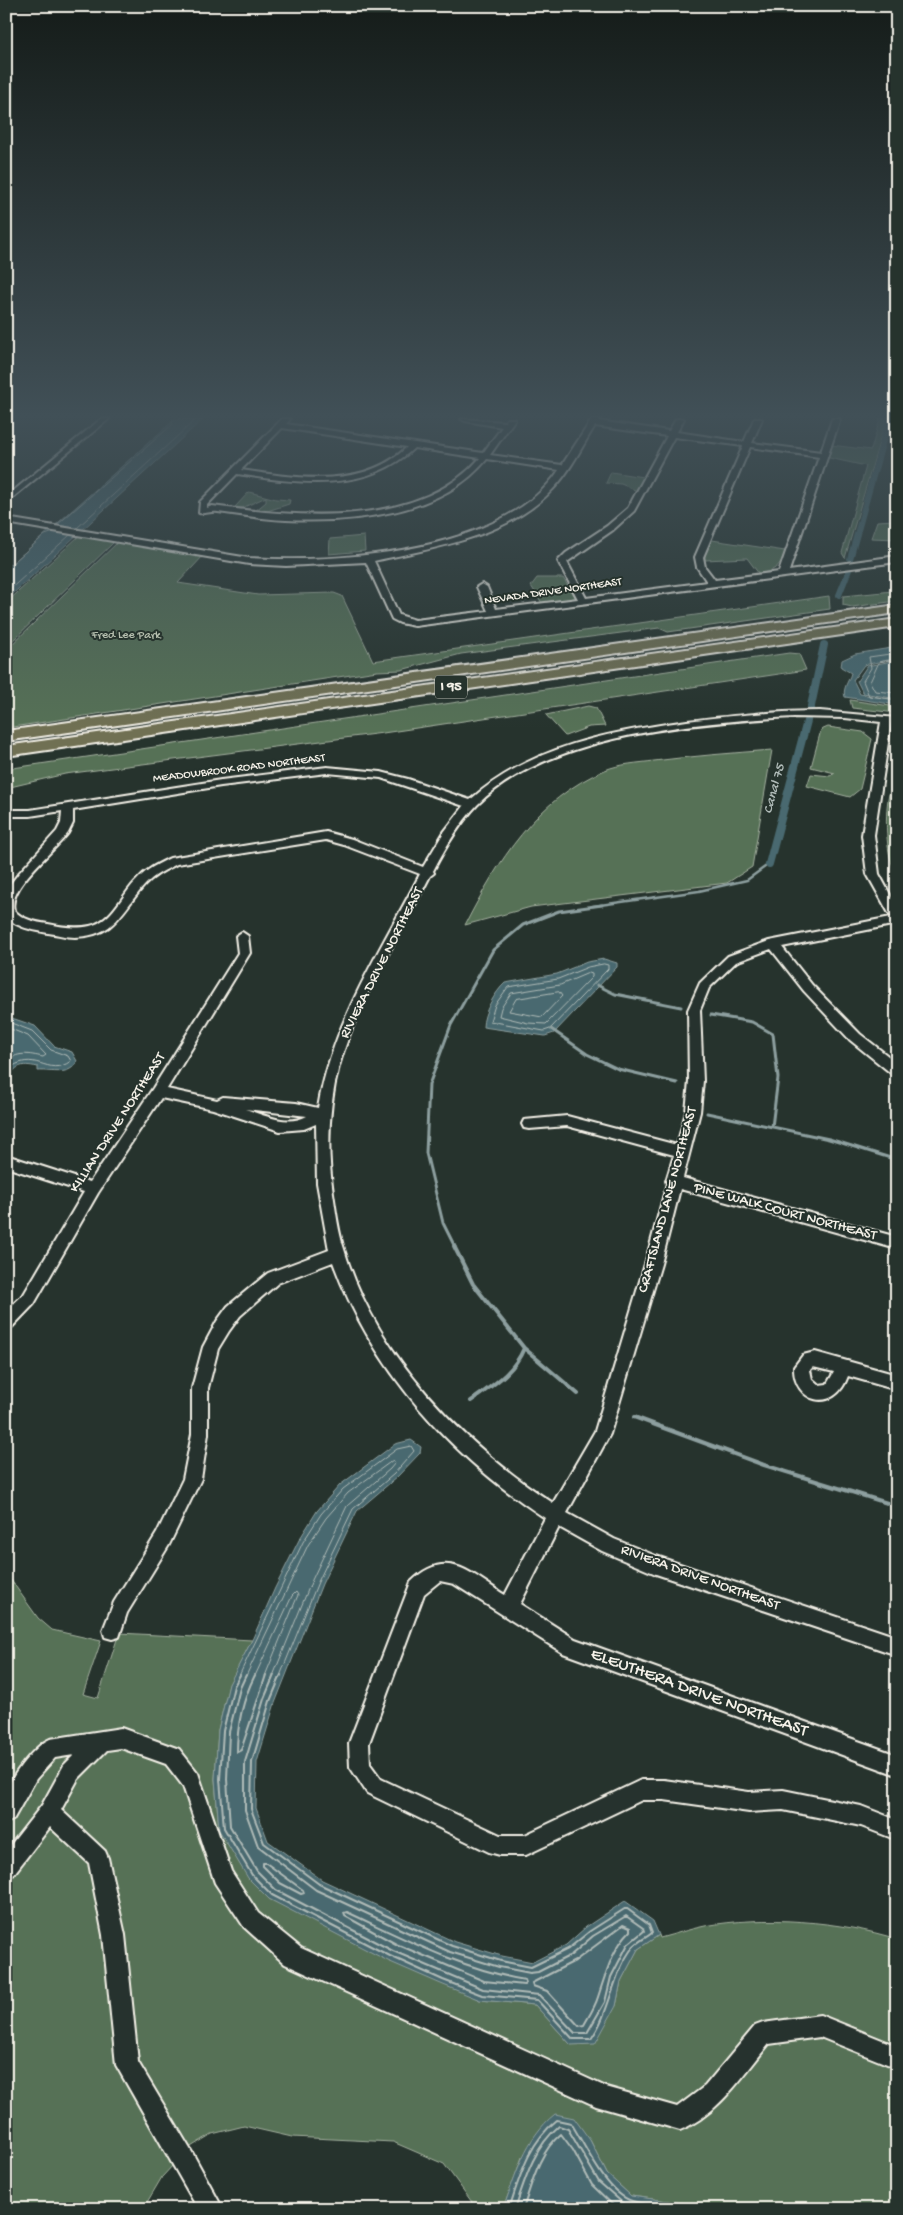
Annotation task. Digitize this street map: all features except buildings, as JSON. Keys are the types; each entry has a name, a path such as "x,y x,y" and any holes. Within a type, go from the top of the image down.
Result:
{"highway":[{"name":"I 95","path":"6,736 897,609"},
{"name":"I 95","path":"6,751 897,623"}],"street":[{"path":"20,522 87,535 250,560 293,563 369,559 415,551 453,541 501,522"},
{"path":"583,600 562,561 569,554 616,522"},
{"path":"713,584 701,567 699,557 714,522"},
{"path":"783,574 801,522"},
{"name":"NEVADA DRIVE NORTHEAST","path":"369,559 395,617 403,621 415,623 897,559"},
{"path":"482,587 493,612"},
{"name":"RIVIERA DRIVE NORTHEAST","path":"892,720 823,713 756,715 608,737 559,750 520,768 488,790 472,805 444,838 428,873 350,1020 333,1064 322,1114 321,1156 326,1198 337,1254 358,1300 401,1374 437,1418 484,1462 557,1517 608,1544 663,1568 897,1646"},
{"path":"892,720 868,835 873,874 897,919"},
{"name":"MEADOWBROOK ROAD NORTHEAST","path":"6,814 327,770 381,775 404,781 472,805"},
{"path":"68,807 67,823 62,833 12,890 6,902 8,911 14,918 23,922 73,934 88,933 103,927 116,916 147,875 158,865 184,859 326,836 348,842 428,873"},
{"name":"CRAFTSLAND LANE NORTHEAST","path":"557,1517 602,1434 653,1264 673,1181 683,1152 693,1112 696,1081 694,1010 704,986 732,959 773,944 897,919"},
{"name":"KILLIAN DRIVE NORTHEAST","path":"6,1322 29,1299 93,1189 158,1092 244,954 242,936"},
{"path":"773,944 808,988 855,1037 897,1070"},
{"path":"158,1092 213,1104 280,1126 304,1124 322,1114"},
{"path":"529,1124 567,1120 683,1152"},
{"path":"6,1161 93,1189"},
{"name":"PINE WALK COURT NORTHEAST","path":"673,1181 897,1243"},
{"path":"112,1630 120,1608 163,1539 192,1478 200,1434 200,1388 211,1347 223,1326 234,1311 273,1278 337,1254"},
{"path":"843,1367 897,1383"},
{"path":"509,1607 544,1536 557,1517"},
{"name":"ELEUTHERA DRIVE NORTHEAST","path":"897,1765 570,1646 458,1576 444,1572 433,1573 417,1588 359,1744 360,1767 374,1786 489,1842 500,1845 526,1845 641,1790 664,1790 749,1802 784,1800 861,1816 897,1830"},
{"path":"6,1813 29,1772 50,1749 121,1738 172,1756 191,1780 222,1876 251,1920 293,1956 604,2098 680,2119 713,2094 763,2034 820,2026 897,2057"},
{"path":"6,1868 49,1812 72,1772 103,1740"},
{"path":"49,1812 98,1858 114,1935 127,2065 185,2162 210,2209"}],"green space":[{"path":"850,522 856,522 845,558 842,553"},
{"path":"877,522 896,522 897,539 871,538"},
{"path":"79,536 114,542 6,647 6,603"},
{"path":"364,536 365,551 329,554 330,539"},
{"name":"Fred Lee Park","path":"120,540 204,555 178,583 258,595 334,593 342,596 373,661 829,596 830,609 668,632 659,628 461,654 401,670 377,671 6,728 6,650"},
{"path":"712,540 785,551 776,567 759,574 747,558 705,560 705,555"},
{"path":"537,578 563,578 576,598 542,603 531,586"},
{"path":"897,587 897,601 852,607 843,605 843,596 893,591 892,588"},
{"path":"789,653 799,654 806,670 383,733 65,774 6,788 6,769"},
{"path":"850,700 897,707 897,713 852,708"},
{"path":"588,706 596,708 605,726 589,727 565,736 546,715"},
{"path":"828,727 863,732 872,739 860,789 850,797 807,786 811,774 830,776 835,773 811,767 821,730"},
{"path":"772,750 752,867 727,883 531,907 465,925 491,878 522,834 559,797 581,782 605,770 623,765"},
{"path":"897,782 897,873 890,857 886,821 890,791"},
{"path":"6,1573 38,1618 52,1630 101,1641 83,1694 98,1698 119,1633 252,1640 229,1685 218,1730 215,1779 219,1830 269,1899 480,2000 535,2005 571,2045 616,2006 621,1981 638,1949 659,1935 660,1938 699,1927 728,1923 777,1921 827,1924 897,1939 897,2199 885,2209 707,2209 682,2203 631,2196 607,2174 590,2140 522,2157 503,2209 477,2209 444,2164 393,2142 292,2137 244,2126 212,2134 189,2148 136,2061 106,1855 60,1810 6,1855"},
{"path":"50,1824 91,1863 105,1937 118,2067 174,2164 162,2177 143,2209 6,2209 6,1881"}],"water":[{"path":"59,522 90,522 6,600 6,569"},
{"path":"897,647 897,658 864,665 853,680 860,694 897,700 897,705 845,697 845,688 851,673 841,667 842,660 855,654"},
{"path":"897,660 897,699 863,693 857,681 867,666"},
{"path":"604,959 617,963 617,967 554,1033 545,1036 483,1027 490,1003 505,983 557,974 587,962"},
{"path":"6,1016 35,1026 54,1046 72,1052 77,1061 74,1066 65,1071 55,1072 38,1071 38,1067 27,1065 16,1068 6,1079"},
{"path":"411,1440 421,1447 420,1453 397,1477 357,1511 322,1584 275,1703 257,1762 256,1808 268,1841 322,1880 455,1942 502,1956 533,1962 566,1945 586,1927 625,1901 653,1921 659,1935 638,1949 621,1981 616,2006 595,2044 571,2045 535,2005 480,2000 388,1961 269,1899 248,1878 219,1830 215,1779 218,1730 229,1684 252,1640 275,1588 299,1540 317,1511 340,1485 395,1444"},
{"path":"555,2114 574,2118 590,2140 607,2174 631,2196 682,2203 707,2209 503,2209 517,2170 529,2145 536,2134"}],"waterway":[{"name":"Canal 75","path":"850,559 860,522"},
{"name":"Canal 75","path":"839,595 849,570"},
{"name":"Canal 75","path":"811,706 824,645"},
{"name":"Canal 75","path":"769,864 807,721"},
{"path":"593,906 699,891 747,880 769,864"},
{"path":"455,1247 443,1223 426,1153 429,1085 451,1025 493,950 523,925 559,911 602,905"},
{"path":"597,985 615,994 681,1007"},
{"path":"711,1015 752,1022 773,1034 778,1078 772,1127"},
{"path":"551,1029 587,1054 618,1069 677,1083"},
{"path":"707,1113 772,1127"},
{"path":"772,1127 829,1139 897,1160"},
{"path":"454,1246 473,1284 524,1348"},
{"path":"471,1401 508,1372 520,1357 524,1348"},
{"path":"524,1348 578,1394"},
{"path":"634,1417 764,1465 897,1506"}]}
